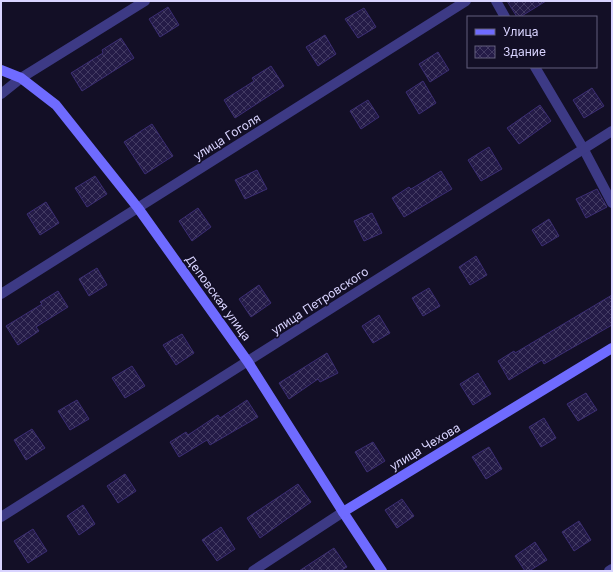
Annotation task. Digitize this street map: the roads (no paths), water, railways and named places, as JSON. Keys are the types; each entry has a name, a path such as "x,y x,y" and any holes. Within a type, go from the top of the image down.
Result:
{"street":[{"path":"1,94 21,78 145,1"},
{"name":"улица Гоголя","path":"1,294 466,1"},
{"path":"496,1 504,16"},
{"path":"536,68 583,148 612,203"},
{"name":"Деповская улица","path":"1,70 21,78 56,105 138,208 248,362 382,571"},
{"name":"улица Петровского","path":"1,517 612,131"},
{"name":"улица Чехова","path":"253,571 343,512 612,348"}]}
